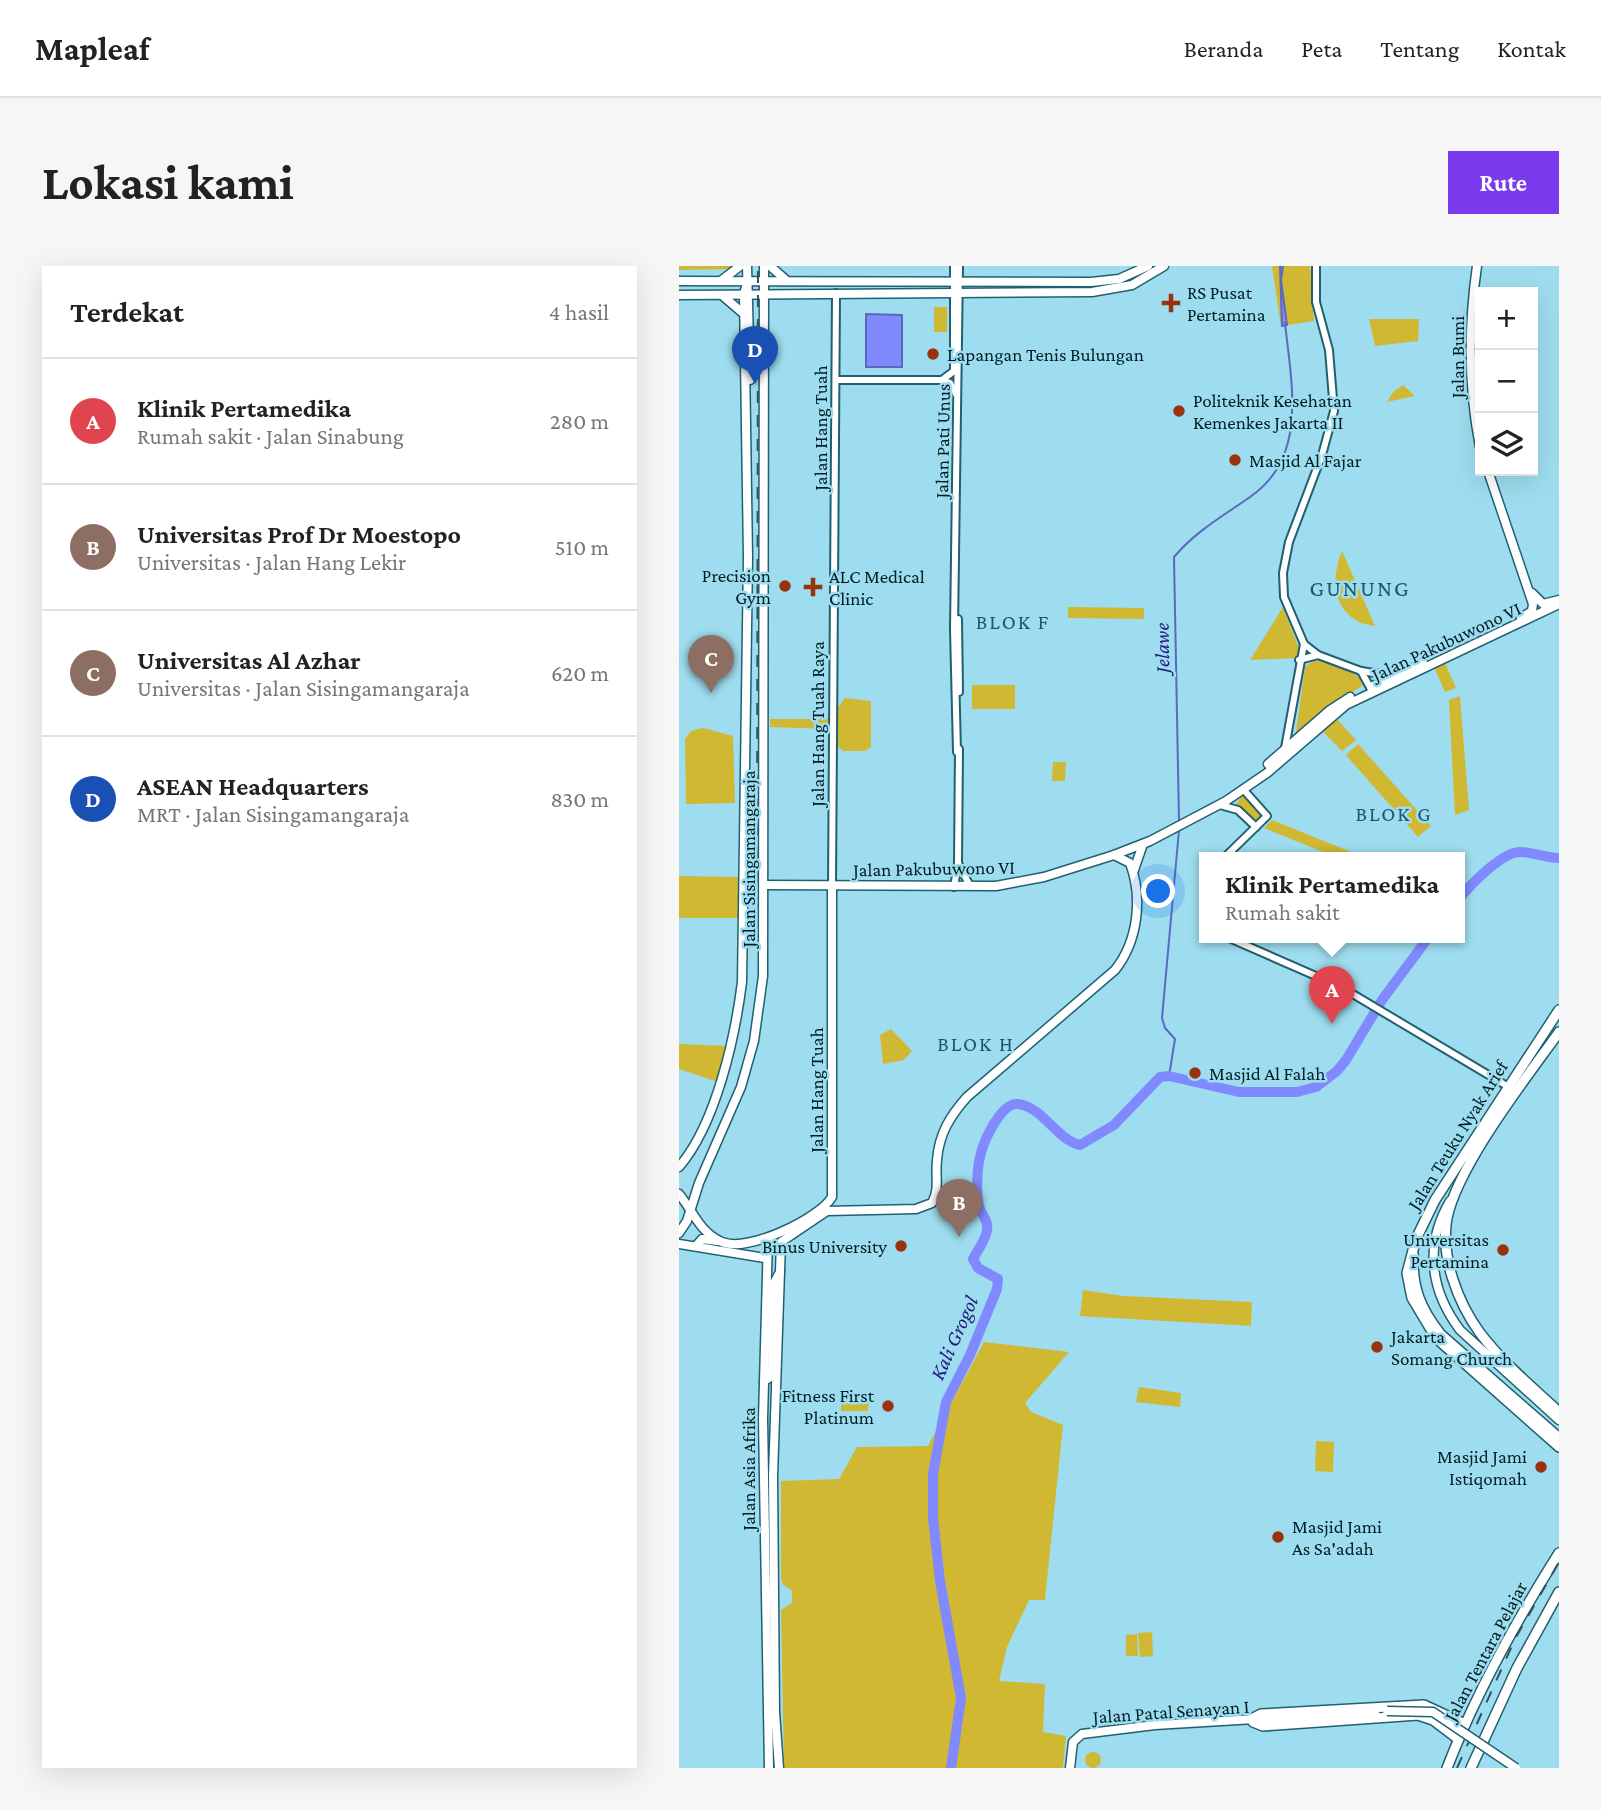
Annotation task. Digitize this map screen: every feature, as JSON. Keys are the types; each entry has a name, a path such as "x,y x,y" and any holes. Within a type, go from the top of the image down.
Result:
{"highway":[{"name":"Jalan Teuku Nyak Arief","path":"1416,1239 1435,1200 1559,1010"},
{"name":"Jalan Teuku Nyak Arief","path":"1457,1189 1509,1103 1559,1032"},
{"path":"1457,1189 1446,1233 1453,1275 1465,1309 1481,1335 1559,1412"},
{"path":"1416,1239 1409,1259 1408,1286 1427,1326 1442,1345 1559,1447"},
{"name":"Jalan Tentara Pelajar","path":"1447,1768 1465,1724 1521,1615 1559,1553"},
{"name":"Jalan Tentara Pelajar","path":"1471,1768 1522,1657 1559,1592"},
{"path":"1458,1739 1433,1720 1418,1715 1263,1726 1257,1720 1261,1714 1424,1705 1465,1724"}],"main road":[{"path":"719,281 740,266"},
{"path":"747,266 747,294"},
{"name":"Jalan Sisingamangaraja","path":"679,1233 691,1211 699,1183 734,1106 754,1041 763,976 764,266"},
{"path":"770,266 790,281"},
{"path":"679,281 1091,282 1119,279 1148,266"},
{"path":"679,295 1105,291 1146,279 1164,266"},
{"name":"Jalan Bumi","path":"1475,420 1469,357 1477,266"},
{"name":"Jalan Sisingamangaraja","path":"747,294 744,314 747,477"},
{"name":"Jalan Sisingamangaraja","path":"679,1167 691,1151 721,1080 734,1035 742,982 747,294"},
{"path":"721,295 744,314"},
{"path":"1490,476 1528,587 1541,603 1559,602"},
{"name":"Jalan Pakubuwono VI","path":"765,885 954,887 1020,883 1143,844 1177,828 1244,789 1334,714 1394,676 1529,614 1533,608 1528,587"},
{"name":"Jalan Pakubuwono VI","path":"1214,807 1264,769 1294,739 1340,702 1559,602"},
{"path":"1133,873 1143,844"},
{"path":"696,1245 702,1239 754,1244 821,1209 832,1197 847,1209 916,1209 932,1203 937,1194 937,1161 942,1134 956,1110 1123,960 1129,948 1137,909 1133,873 1126,860 1114,855"},
{"name":"Jalan Hang Tuah","path":"832,885 832,1197"},
{"name":"Jalan Teuku Nyak Arief","path":"1457,1189 1437,1225 1433,1245 1433,1269 1442,1302 1460,1331 1559,1420"},
{"path":"679,1194 705,1231 721,1242"},
{"name":"Jalan Asia Afrika","path":"779,1768 769,1601 774,1418 779,1369 781,1242 789,1234 827,1211 847,1209"},
{"path":"679,1244 765,1258 768,1238"},
{"name":"Jalan Teuku Nyak Arief","path":"1416,1239 1413,1276 1417,1294 1427,1315 1441,1334 1559,1437"},
{"path":"754,1244 754,1255"},
{"name":"Jalan Asia Afrika","path":"765,1258 769,1768"},
{"path":"764,1381 772,1376 773,1285 780,1272"},
{"name":"Jalan Patal Senayan I","path":"1072,1768 1073,1742 1082,1734 1426,1710 1516,1768"}],"street":[{"name":"Jalan Pati Unus","path":"954,887 958,863 955,600 956,266"},
{"path":"1315,266 1316,302 1329,350 1333,411 1322,455 1293,530 1282,582 1284,597 1304,644 1318,655 1361,671 1394,676"},
{"name":"Jalan Hang Tuah","path":"834,563 837,293"},
{"name":"Jalan Pati Unus","path":"941,380 954,371 957,293"},
{"path":"836,380 941,380 950,383 957,398"},
{"name":"Jalan Hang Tuah Raya","path":"832,885 834,563"},
{"path":"1285,748 1304,644"},
{"path":"1299,660 1318,655"},
{"path":"1361,671 1371,690"},
{"path":"1289,724 1294,739"},
{"path":"1229,852 1267,816 1244,789"},
{"path":"1214,807 1231,806 1256,827"},
{"name":"Jalan Pati Unus","path":"958,863 970,886"},
{"path":"1240,943 1341,987 1507,1086"}],"shaded area":[{"path":"679,266 733,266 729,269 679,270"},
{"path":"1272,266 1310,266 1314,321 1281,326"},
{"path":"1280,266 1283,266 1281,280 1287,325 1282,326"},
{"path":"934,307 947,307 947,332 934,332"},
{"path":"866,314 902,315 902,367 866,367"},
{"path":"1369,319 1419,319 1418,341 1375,346"},
{"path":"1403,385 1415,396 1387,402 1393,392"},
{"path":"1342,551 1375,626 1351,617 1339,599 1336,576"},
{"path":"1068,607 1144,608 1144,619 1068,618"},
{"path":"1283,607 1300,651 1297,658 1250,660"},
{"path":"1313,661 1339,666 1361,679 1363,685 1296,732 1305,667"},
{"path":"1445,663 1456,688 1445,692 1434,667"},
{"path":"972,685 1015,685 1015,709 972,709"},
{"path":"1460,696 1469,810 1455,815 1449,700"},
{"path":"845,698 871,701 871,747 865,751 843,751 837,746 837,709"},
{"path":"1334,716 1356,740 1342,751 1320,729"},
{"path":"770,719 829,719 828,729 770,727"},
{"path":"703,728 733,736 735,803 686,804 685,739 691,731"},
{"path":"1358,744 1431,826 1418,837 1346,755"},
{"path":"1053,762 1066,762 1065,781 1052,781"},
{"path":"1243,795 1261,815 1255,822 1236,804"},
{"path":"1272,820 1351,852 1323,852 1264,828"},
{"path":"679,876 739,877 738,918 679,918"},
{"path":"891,1029 912,1051 904,1060 883,1064 880,1035"},
{"path":"679,1044 730,1046 721,1083 679,1069"},
{"path":"1083,1290 1124,1296 1252,1302 1251,1326 1080,1316"},
{"path":"984,1342 1069,1352 1025,1403 1031,1412 1063,1425 1045,1600 1029,1600 1007,1647 999,1681 1045,1684 1043,1732 1066,1736 1063,1768 784,1768 781,1610 792,1603 792,1590 783,1585 781,1579 781,1481 839,1479 857,1447 928,1446"},
{"path":"1139,1387 1181,1393 1180,1407 1136,1402"},
{"path":"841,1398 869,1398 868,1411 841,1411"},
{"path":"1316,1441 1334,1442 1333,1472 1315,1471"},
{"path":"1152,1632 1153,1656 1140,1657 1138,1633"},
{"path":"1137,1634 1138,1656 1126,1656 1126,1635"},
{"path":"1093,1752 1099,1754 1099,1766 1093,1768 1087,1766 1085,1760 1087,1754"}],"waterway":[{"name":"Jelawe","path":"1179,821 1174,557 1201,532 1269,480 1281,461 1289,440 1292,417 1285,323"},
{"name":"Jelawe","path":"1169,1076 1175,1039 1165,1028 1162,1018 1179,830"},
{"name":"Kali Grogol","path":"1465,893 1488,869 1514,853 1526,852 1559,858"},
{"name":"Kali Grogol","path":"951,1768 961,1698 940,1581 933,1518 933,1474 946,1402 970,1355 997,1289 998,1279 978,1268 973,1259 987,1230 977,1188 982,1150 994,1124 1005,1109 1012,1105 1027,1106 1064,1137 1080,1145 1114,1125 1160,1077 1169,1076 1239,1092 1297,1092 1316,1087 1337,1071 1346,1060 1382,1000 1424,943"}],"railway":[{"path":"757,883 758,266"},
{"path":"1457,1768 1515,1639 1559,1562"}],"place":[{"name":"RS Pusat Pertamina","path":"1171,303"},
{"name":"Lapangan Tenis Bulungan","path":"933,354"},
{"name":"ASEAN Headquarters","path":"755,384"},
{"name":"Politeknik Kesehatan Kemenkes Jakarta II","path":"1179,411"},
{"name":"Masjid Al Fajar","path":"1235,460"},
{"name":"Precision Gym","path":"785,586"},
{"name":"ALC Medical Clinic","path":"813,587"},
{"name":"Universitas Al Azhar","path":"711,693"},
{"name":"Klinik Pertamedika","path":"1332,1024"},
{"name":"Masjid Al Falah","path":"1195,1073"},
{"name":"Universitas Prof Dr Moestopo","path":"959,1237"},
{"name":"Binus University","path":"901,1246"},
{"name":"Universitas Pertamina","path":"1503,1250"},
{"name":"Jakarta Somang Church","path":"1377,1347"},
{"name":"Fitness First Platinum","path":"888,1406"},
{"name":"Masjid Jami Istiqomah","path":"1541,1467"},
{"name":"Masjid Jami As Sa'adah","path":"1278,1537"}],"district":[{"name":"GUNUNG","path":"1360,588"},
{"name":"BLOK F","path":"1013,622"},
{"name":"BLOK G","path":"1394,814"},
{"name":"BLOK H","path":"976,1044"}]}
